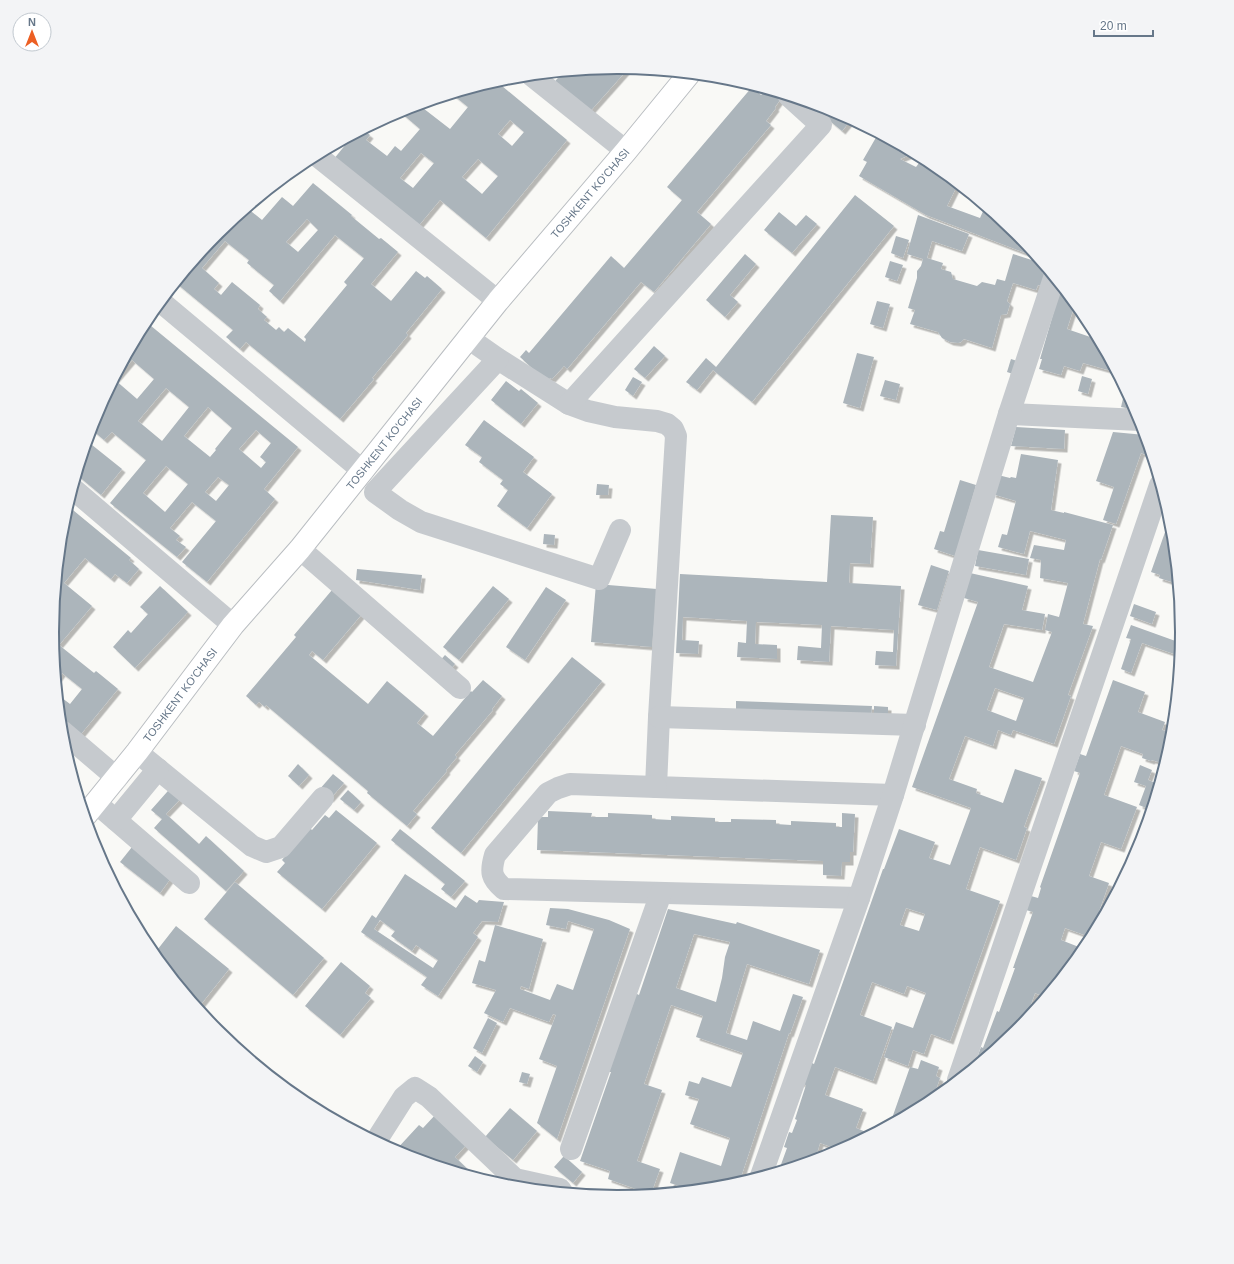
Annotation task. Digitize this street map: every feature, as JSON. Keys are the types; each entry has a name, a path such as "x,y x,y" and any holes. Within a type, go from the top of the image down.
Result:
{"main road":[{"name":"TOSHKENT KO'CHASI","path":"91,810 233,625 300,549 498,301 626,151 685,78"}],"street":[{"path":"536,80 626,151"},
{"path":"569,404 821,125 799,105"},
{"path":"321,159 498,301"},
{"path":"763,1170 859,898 893,794 1009,414 1052,283"},
{"path":"165,305 363,470"},
{"path":"468,338 569,404 588,411 615,417 656,420 667,424 674,429 676,436 658,717 656,787"},
{"path":"498,359 375,492 400,510 421,522 599,579 620,530"},
{"path":"1009,414 1134,420"},
{"path":"77,492 233,625"},
{"path":"961,1072 1157,493"},
{"path":"300,549 460,688"},
{"path":"658,717 915,725"},
{"path":"69,737 117,778"},
{"path":"137,752 252,846 266,852 281,847 323,798"},
{"path":"116,820 158,769"},
{"path":"859,898 504,889 496,882 492,874 492,866 495,855 548,793 570,784 893,794"},
{"path":"91,810 116,820 189,883"},
{"path":"570,1149 661,893"},
{"path":"379,1136 404,1097 415,1088 429,1097 515,1179 536,1184"}],"building":[{"path":"623,74 586,116 551,86 558,77 581,75"},
{"path":"502,86 567,140 486,238 440,200 415,230 333,160 345,145 368,133 370,135 366,140 387,156 395,146 401,151 420,129 404,116 424,109 450,129 468,107 457,98","holes":["510,120 524,132 512,146 498,134","421,153 434,163 413,188 400,178","478,159 498,176 482,194 462,177"]},
{"path":"749,90 780,100 766,121 771,125 697,212 711,224 654,292 641,282 567,369 564,366 552,379 550,378 545,385 533,369 520,357 526,350 529,353 611,256 624,268 682,200 667,187"},
{"path":"819,112 848,124 842,131"},
{"path":"876,138 896,149 907,156 900,159 916,167 919,163 956,188 947,206 980,218 983,211 1028,254 926,215 859,176 867,162 863,160"},
{"path":"313,183 379,239 381,238 398,252 371,284 391,301 416,271 425,278 427,276 442,289 406,333 408,335 372,378 374,379 340,419 246,342 240,349 226,337 233,330 179,286 222,237 249,212 250,211 262,220 282,197 293,206","holes":["307,219 318,230 298,252 286,242","335,235 364,258 344,282 347,285 304,337 306,339 305,342 288,328 284,332 279,327 276,330 264,320 267,317 258,309 260,305 232,282 221,295 214,289 219,283 202,268 225,241 249,260 247,263 274,285 269,291 280,301"]},
{"path":"855,195 894,226 752,402 713,370 697,390 686,382 706,358 716,367"},
{"path":"779,212 796,226 806,215 817,224 792,253 764,230"},
{"path":"918,215 969,234 962,251 932,241 927,258 943,263 941,269 951,272 953,279 977,286 982,282 995,285 997,279 1005,281 1013,254 1034,261 1043,271 1042,273 1046,275 1042,286 1038,285 1036,290 1013,283 1007,301 1010,304 1007,314 1001,315 992,348 964,339 958,343 950,342 942,338 938,332 910,324 915,310 908,308 917,278 917,271 921,266 923,259 907,254"},
{"path":"896,236 909,240 903,258 891,253"},
{"path":"745,254 756,264 730,295 738,302 725,317 706,300"},
{"path":"890,261 903,265 897,281 885,277"},
{"path":"1060,292 1073,310 1067,329 1090,337 1109,370 1083,363 1080,371 1064,366 1061,375 1039,369 1042,359 1040,359"},
{"path":"877,301 890,304 883,328 870,324"},
{"path":"151,326 298,447 264,489 275,499 207,582 182,562 216,521 192,502 170,528 180,536 176,540 186,547 177,557 110,503 146,460 112,432 104,440 96,433 101,418 118,383 137,399 154,379 132,360 127,365","holes":["166,388 189,407 162,441 138,421","208,407 232,428 210,457 184,436","256,430 271,443 260,457 266,462 261,468 239,449","166,466 188,484 165,512 143,493","218,477 229,485 216,501 205,492"]},
{"path":"654,346 665,356 645,378 634,369"},
{"path":"857,353 874,357 860,408 843,403"},
{"path":"1011,359 1020,362 1016,375 1007,372"},
{"path":"1082,376 1092,379 1088,394 1078,391"},
{"path":"633,377 642,382 633,396 625,390"},
{"path":"885,380 900,384 896,400 880,396"},
{"path":"506,381 519,391 521,389 538,403 521,424 491,400"},
{"path":"1123,398 1128,408 1121,407"},
{"path":"484,420 534,457 523,472 552,494 527,528 497,506 508,490 500,484 503,480 479,462 482,457 465,445"},
{"path":"1016,427 1065,430 1064,449 1011,446"},
{"path":"1113,432 1139,434 1146,455 1141,453 1116,524 1103,520 1114,487 1096,481"},
{"path":"92,445 122,469 101,495 81,478"},
{"path":"1021,454 1058,460 1051,510 1113,525 1101,560 1100,559 1083,624 1093,626 1068,695 1071,696 1054,744 1013,730 1011,735 998,730 993,746 965,736 949,779 977,789 976,793 1003,803 1015,769 1042,778 1024,827 1027,828 1016,860 980,847 966,889 1000,901 950,1041 931,1034 924,1054 913,1050 908,1066 884,1057 896,1022 913,1028 926,993 907,986 904,994 872,982 860,1015 892,1027 873,1081 835,1067 825,1095 863,1109 856,1128 865,1132 832,1147 820,1143 817,1153 781,1165 787,1148 784,1147 789,1132 792,1133 797,1120 795,1119 806,1085 800,1083 808,1061 814,1064 883,869 899,829 935,842 929,858 950,865 971,808 912,787 978,602 964,598 970,573 1028,586 1022,610 1045,614 1042,630 1004,624 989,667 1033,682 1052,632 1045,630 1048,614 1059,617 1068,583 1040,578 1041,560 1030,558 1034,545 1064,550 1066,540 1030,531 1024,554 998,547 1002,534 1007,535 1016,501 992,494 998,475 1016,478","holes":["995,688 1024,698 1016,721 987,710","906,908 925,914 919,931 900,925"]},
{"path":"960,480 976,485 955,556 934,549 940,531 944,532"},
{"path":"597,484 609,485 608,495 596,495"},
{"path":"73,510 131,558 129,560 139,569 127,583 115,574 111,579 85,558 64,583 92,606 59,645 60,596 64,559"},
{"path":"831,515 873,517 870,564 850,563 849,583 901,586 896,666 875,665 876,651 893,652 894,630 831,626 829,662 797,660 798,646 821,648 822,625 756,622 755,644 777,645 777,659 737,657 738,642 746,643 747,621 683,617 682,640 699,641 698,654 676,653 680,574 827,582"},
{"path":"1165,531 1173,582 1159,578 1160,575 1151,572"},
{"path":"544,534 555,535 554,545 543,544"},
{"path":"978,550 1029,559 1026,575 975,566"},
{"path":"931,565 949,571 937,610 918,605"},
{"path":"357,569 422,575 420,590 356,580"},
{"path":"596,584 657,589 652,647 591,642"},
{"path":"160,586 188,612 135,668 113,647 128,630 131,633 148,614 140,607"},
{"path":"493,586 509,599 459,660 443,647"},
{"path":"546,587 566,600 525,660 506,647"},
{"path":"332,590 362,614 323,660 312,651 309,655 368,704 387,681 425,713 417,723 433,736 471,691 472,692 483,680 502,696 492,709 493,710 455,755 457,757 446,770 447,771 413,811 417,814 407,826 266,705 265,707 259,702 256,705 246,696 296,637 294,635"},
{"path":"1134,604 1156,612 1152,624 1130,616"},
{"path":"1131,625 1175,641 1174,654 1142,643 1131,673 1121,669 1131,639 1126,638"},
{"path":"59,645 94,673 96,671 118,689 81,734 67,723 63,699 70,704 82,689 62,673 61,675"},
{"path":"445,655 455,664 448,672 438,663"},
{"path":"572,657 602,681 461,853 431,828"},
{"path":"1113,680 1145,692 1138,712 1165,722 1162,730 1166,731 1164,741 1159,762 1142,758 1143,754 1121,746 1104,795 1137,807 1121,849 1101,842 1089,876 1109,883 1098,914 1085,935 1065,928 1061,940 1078,947 1041,995 1035,993 1030,1008 1012,1027 977,1059 981,1047 983,1048 997,1011 999,1012 1015,968 1013,968 1033,912 1026,910 1031,896 1038,898 1040,887 1080,773 1074,771 1080,754 1086,756"},
{"path":"736,701 872,706 871,717 736,712"},
{"path":"874,706 888,707 888,718 874,718"},
{"path":"298,764 309,775 299,786 288,776"},
{"path":"1140,765 1152,770 1148,780 1154,782 1146,808 1139,805 1146,786 1134,782"},
{"path":"333,774 344,783 330,799 319,790"},
{"path":"175,783 186,793 166,814 199,844 206,836 244,871 226,891 154,828 162,819 151,810"},
{"path":"348,790 361,802 354,810 340,799"},
{"path":"336,810 377,843 322,909 277,872 285,863 282,860 309,827 312,830 325,815 329,818"},
{"path":"548,811 592,813 591,817 608,817 608,813 652,815 652,819 671,820 671,816 715,818 715,822 731,822 731,819 776,820 776,824 791,825 791,821 836,823 836,827 842,827 842,813 855,814 853,852 850,852 850,862 842,862 841,876 823,875 823,861 537,850 538,817 548,817"},
{"path":"400,829 465,881 451,897 441,889 445,884 391,840"},
{"path":"132,847 171,878 160,893 120,862"},
{"path":"405,874 456,908 465,895 477,903 479,900 504,902 498,922 482,921 473,933 478,937 438,996 421,985 427,977 361,932 372,915 376,918","holes":["380,920 395,931 391,936 412,951 416,945 438,960 433,968 374,929"]},
{"path":"235,882 324,958 293,995 204,919"},
{"path":"550,908 568,909 609,920 630,929 557,1139 537,1123 557,1066 539,1059 556,1015 553,1014 549,1022 510,1008 503,1022 484,1013 496,990 472,983 479,960 485,962 495,925 543,939 529,989 521,986 520,989 550,1000 557,984 573,990 594,929 568,921 566,929 546,925"},
{"path":"668,909 736,924 737,922 820,950 809,984 747,964 726,1033 747,1040 753,1021 780,1031 793,994 803,997 790,1034 789,1033 742,1175 680,1186 670,1183 680,1152 721,1166 730,1138 690,1124 699,1099 685,1095 689,1081 699,1084 702,1077 731,1087 743,1053 696,1037 703,1016 671,1005 644,1084 662,1090 637,1161 660,1169 653,1189 637,1189 608,1179 610,1171 580,1161 611,1072 608,1072 635,993 639,995","holes":["694,934 730,942 725,957 716,1002 676,988"]},
{"path":"176,926 229,969 201,1004 174,972 158,949"},
{"path":"341,962 370,986 365,993 371,998 340,1035 305,1006"},
{"path":"488,1018 497,1023 482,1053 473,1048"},
{"path":"475,1056 483,1062 477,1072 468,1066"},
{"path":"921,1060 939,1067 936,1076 940,1078 936,1090 893,1117 910,1067 918,1069"},
{"path":"522,1072 530,1074 527,1084 519,1082"},
{"path":"510,1108 537,1131 513,1160 485,1137"},
{"path":"436,1114 468,1143 455,1157 468,1169 399,1146 419,1125 423,1128"},
{"path":"564,1156 582,1172 573,1183 554,1167"}]}
